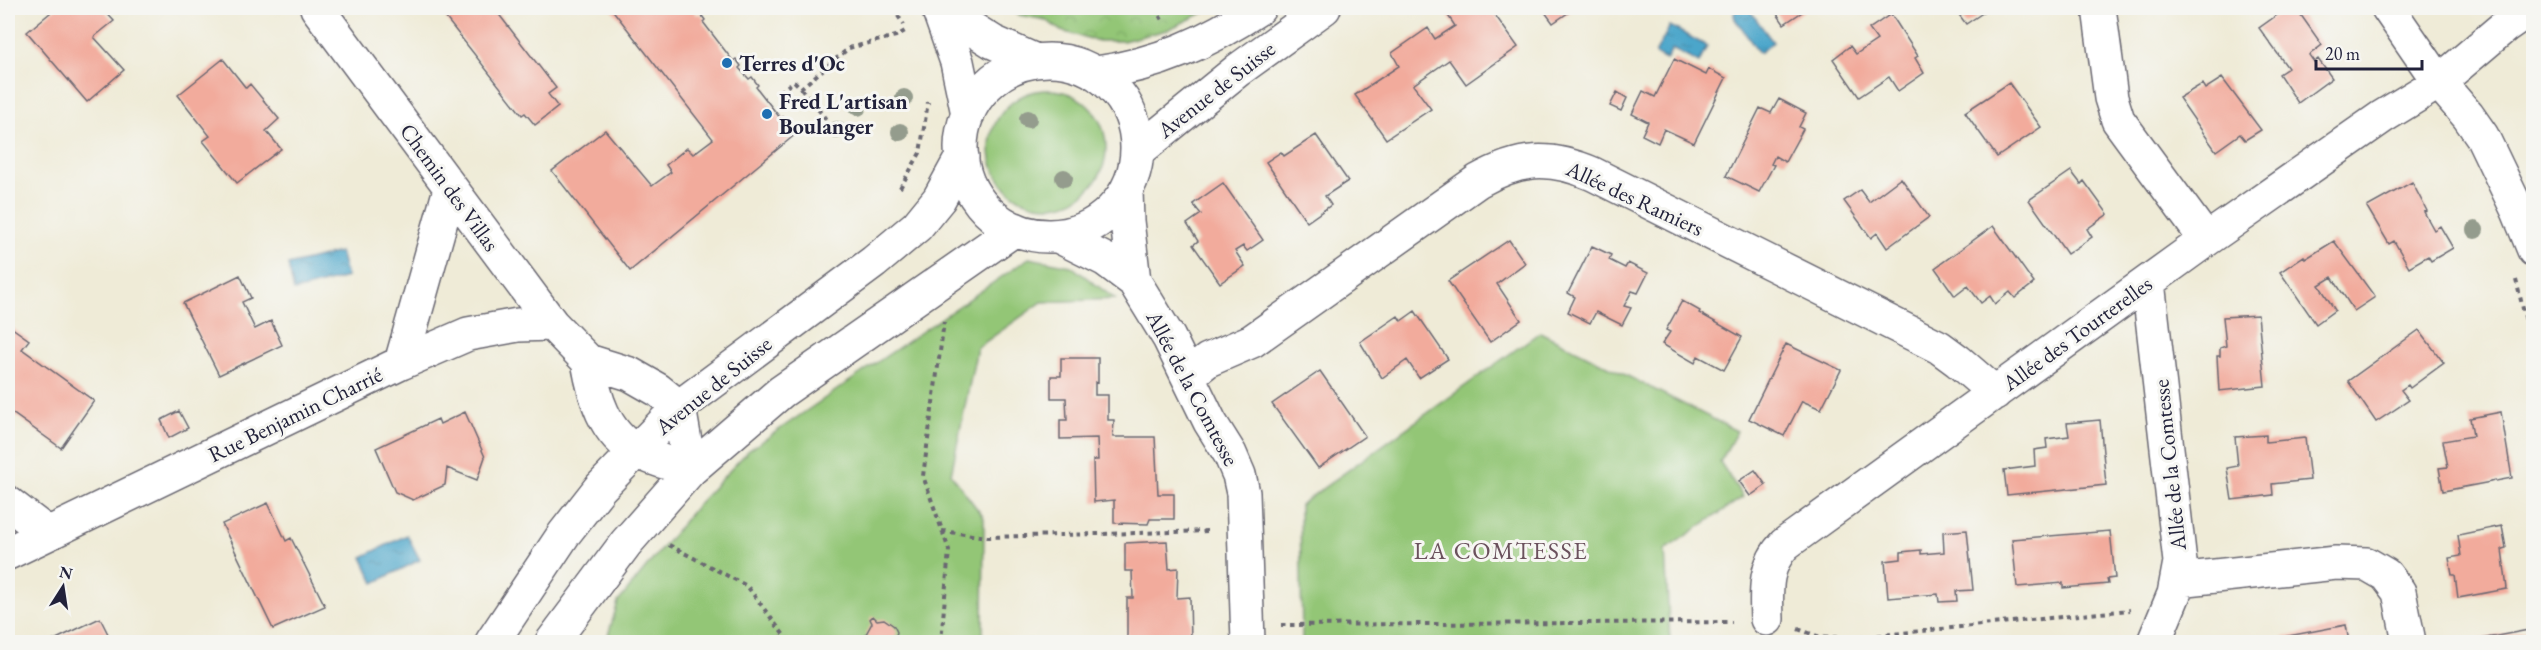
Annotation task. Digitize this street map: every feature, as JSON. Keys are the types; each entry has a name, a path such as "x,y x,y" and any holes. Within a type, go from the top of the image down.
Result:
{"street":[{"name":"Chemin des Villas","path":"317,8 552,324 588,361 630,374 658,390 679,407"},
{"path":"938,8 993,42 1036,61"},
{"path":"938,8 957,62 968,114"},
{"name":"Avenue de Suisse","path":"1096,74 1131,67 1178,52 1207,40 1259,8"},
{"name":"Avenue de Suisse","path":"1137,152 1238,70 1324,8"},
{"path":"2099,8 2110,98 2118,120 2206,240"},
{"path":"2388,8 2439,82 2468,116 2486,143 2534,250"},
{"name":"Allée des Tourterelles","path":"1767,619 1768,570 1774,557 1785,544 2206,240 2382,117 2439,82 2505,26 2531,8"},
{"path":"1036,61 1067,62 1096,74 1111,85 1123,99 1136,134 1137,152 1134,172 1126,191 1115,207 1099,221 1080,231 1059,236 1036,235 1015,229 999,220 984,208 973,193 962,157 962,136 968,114 979,95 993,79 1011,68 1036,61"},
{"name":"Avenue de Suisse","path":"492,642 564,534 600,488 679,407 874,262 917,226 939,200 962,157"},
{"name":"Allée des Ramiers","path":"1188,375 1208,360 1252,341 1478,182 1499,170 1517,164 1546,161 1576,166 1593,174 1939,348 1995,393"},
{"path":"401,363 450,189"},
{"name":"Allée de la Comtesse","path":"1126,191 1134,281 1188,375 1239,475 1243,493 1245,528 1247,634"},
{"path":"552,642 571,629 626,543 690,470 781,392 1015,229"},
{"name":"Allée de la Comtesse","path":"1059,236 1106,260 1134,281"},
{"name":"Allée de la Comtesse","path":"2148,282 2178,539 2178,580 2168,611 2154,642"},
{"name":"Rue Benjamin Charrié","path":"8,553 401,363 468,334 518,325 552,324"},
{"path":"588,361 593,389 609,428 636,451 690,470"},
{"path":"679,407 690,470"},
{"path":"8,503 47,533"},
{"path":"2178,580 2336,563 2367,564 2386,575 2399,592 2409,642"}],"path":[{"path":"893,8 911,39"},
{"path":"801,88 849,48 896,36 907,30"},
{"path":"780,92 794,81 825,118 810,131"},
{"path":"897,192 920,153 928,99"},
{"path":"942,642 949,550 923,476 944,319"},
{"path":"942,531 987,537 1245,528"},
{"path":"662,540 747,586 789,642"},
{"path":"1247,634 1714,623 1767,619 1817,636 1852,638 2136,609 2168,611"}],"green space":[{"path":"1007,8 1213,8 1167,30 1123,41 1099,41 1061,31 1046,20 1019,15"},
{"path":"1048,90 1070,94 1089,107 1102,126 1106,148 1102,170 1089,189 1070,202 1048,206 1026,202 1007,189 994,170 990,148 994,126 1007,107 1026,94"},
{"path":"1029,258 1071,266 1115,299 1042,302 977,348 951,474 984,518 983,642 606,642 618,602 698,504 748,451"},
{"path":"1540,332 1737,431 1720,462 1743,497 1665,550 1670,642 1302,642 1300,505"}],"water":[{"path":"1737,8 1748,8 1773,42 1759,53 1735,19 1734,14"},
{"path":"1670,26 1707,46 1699,63 1672,49 1666,60 1655,54"},
{"path":"340,252 347,277 294,291 288,265"},
{"path":"407,535 420,560 374,583 362,557"}],"building":[{"path":"56,8 102,8 114,21 94,37 124,70 87,102 27,32"},
{"path":"438,8 494,8 556,88 548,94 558,107 535,125 525,113 522,115"},
{"path":"611,8 691,8 697,15 700,13 705,20 703,22 733,61 736,59 741,66 739,68 749,79 752,77 758,85 756,87 796,134 630,271 552,171 605,130 652,186 671,172 666,165 687,148 693,154 713,139"},
{"path":"1458,8 1466,8 1469,13 1477,8 1490,8 1518,47 1466,84 1449,60 1413,85 1431,109 1386,139 1355,95 1399,66 1392,53 1428,28 1435,39 1455,26 1447,14"},
{"path":"1542,8 1575,8 1553,23"},
{"path":"1773,8 1808,8 1784,24"},
{"path":"1954,8 1985,8 1987,10 1966,24"},
{"path":"2287,8 2296,8 2322,45 2309,55 2314,62 2318,59 2332,78 2298,103 2279,74 2288,68 2259,28"},
{"path":"1891,14 1918,56 1915,58 1924,73 1898,91 1889,77 1859,97 1833,59 1850,46 1856,54 1877,40 1869,29"},
{"path":"223,59 246,88 250,84 279,119 266,131 281,149 237,183 203,141 210,136 178,95"},
{"path":"1674,59 1706,75 1709,69 1726,78 1694,143 1664,129 1658,143 1642,135 1648,122 1632,114 1643,91 1655,97"},
{"path":"2222,78 2261,130 2245,140 2240,134 2216,151 2179,98 2202,84 2205,89"},
{"path":"2009,83 2041,127 1997,157 1965,112"},
{"path":"1617,92 1627,98 1621,111 1610,106"},
{"path":"1779,99 1806,113 1799,127 1803,129 1785,162 1775,156 1771,164 1774,165 1759,192 1726,176 1760,108 1771,113"},
{"path":"1316,135 1348,181 1325,196 1331,205 1307,222 1266,162 1281,152 1284,156"},
{"path":"2071,171 2081,184 2084,181 2108,214 2087,229 2092,237 2067,254 2029,200"},
{"path":"1901,178 1929,217 1887,248 1877,233 1871,238 1844,201 1860,190 1869,202"},
{"path":"2412,182 2434,230 2440,226 2453,248 2431,261 2428,256 2409,267 2394,241 2389,244 2367,207"},
{"path":"1223,183 1263,240 1247,251 1243,246 1235,251 1245,266 1220,283 1193,245 1198,241 1187,224 1201,214 1193,204"},
{"path":"1993,226 2034,283 2015,298 2010,292 1995,304 1990,296 1981,303 1968,286 1955,296 1935,268"},
{"path":"1509,240 1525,263 1497,284 1521,320 1490,342 1448,281"},
{"path":"2334,241 2375,297 2354,311 2332,277 2319,285 2335,310 2316,324 2280,272 2304,256 2305,259"},
{"path":"1592,246 1611,255 1609,260 1625,268 1628,263 1648,273 1638,293 1632,291 1624,306 1631,308 1622,325 1596,312 1590,323 1568,312 1575,297 1568,293"},
{"path":"240,275 251,298 242,302 255,329 271,321 282,345 219,375 183,303"},
{"path":"1682,301 1742,337 1724,370 1698,356 1695,363 1662,344 1670,332 1666,330"},
{"path":"1415,311 1448,359 1419,378 1407,360 1382,378 1360,342 1398,316 1401,321"},
{"path":"2258,315 2265,386 2219,391 2217,356 2220,356 2220,348 2226,346 2223,317"},
{"path":"8,325 29,340 22,349 94,401 61,448 8,410"},
{"path":"2419,330 2444,363 2410,388 2408,385 2401,390 2409,400 2376,422 2348,381"},
{"path":"1786,344 1841,370 1821,409 1802,401 1784,436 1749,419"},
{"path":"1061,358 1098,358 1098,383 1095,382 1095,395 1108,395 1108,420 1114,420 1113,437 1155,437 1158,494 1174,494 1174,519 1150,519 1148,524 1114,523 1114,500 1094,502 1093,460 1098,460 1097,438 1060,439 1060,420 1067,420 1066,398 1051,398 1051,376 1061,376"},
{"path":"1320,371 1365,436 1318,468 1272,404"},
{"path":"179,411 188,428 169,438 161,420"},
{"path":"465,412 485,457 477,480 447,468 445,485 413,500 395,492 376,448 438,419 440,424"},
{"path":"2501,412 2512,478 2443,491 2439,468 2448,467 2443,441 2473,436 2470,418"},
{"path":"2100,420 2106,485 2007,495 2004,470 2035,466 2034,450 2047,448 2046,439 2069,436 2067,423"},
{"path":"2266,435 2266,442 2305,438 2310,480 2272,484 2273,495 2232,500 2227,468 2238,466 2235,437"},
{"path":"1755,470 1766,485 1750,496 1739,481"},
{"path":"268,503 286,541 291,538 325,606 273,629 222,524"},
{"path":"2502,526 2506,548 2502,549 2507,589 2458,598 2455,575 2452,575 2449,558 2461,556 2458,535"},
{"path":"1967,530 1973,590 1956,591 1957,601 1939,602 1938,594 1888,598 1885,561 1901,559 1901,552 1921,550 1921,554 1944,552 1943,532"},
{"path":"2110,531 2115,578 2107,579 2108,584 2063,588 2063,583 2017,587 2012,539"},
{"path":"1167,541 1169,569 1178,568 1177,598 1190,597 1191,642 1137,642 1137,639 1127,639 1127,598 1133,598 1132,571 1125,571 1125,543"},
{"path":"873,616 877,620 884,619 894,626 897,632 894,642 869,642 866,634"},
{"path":"100,618 112,642 50,642"},
{"path":"2346,625 2349,642 2284,642 2283,637"},
{"path":"2534,629 2534,642 2470,642 2470,641"}],"place":[{"name":"Terres d'Oc","path":"727,63"},
{"name":"Fred L'artisan Boulanger","path":"767,114"}],"district":[{"name":"LA COMTESSE","path":"1501,551"}]}
